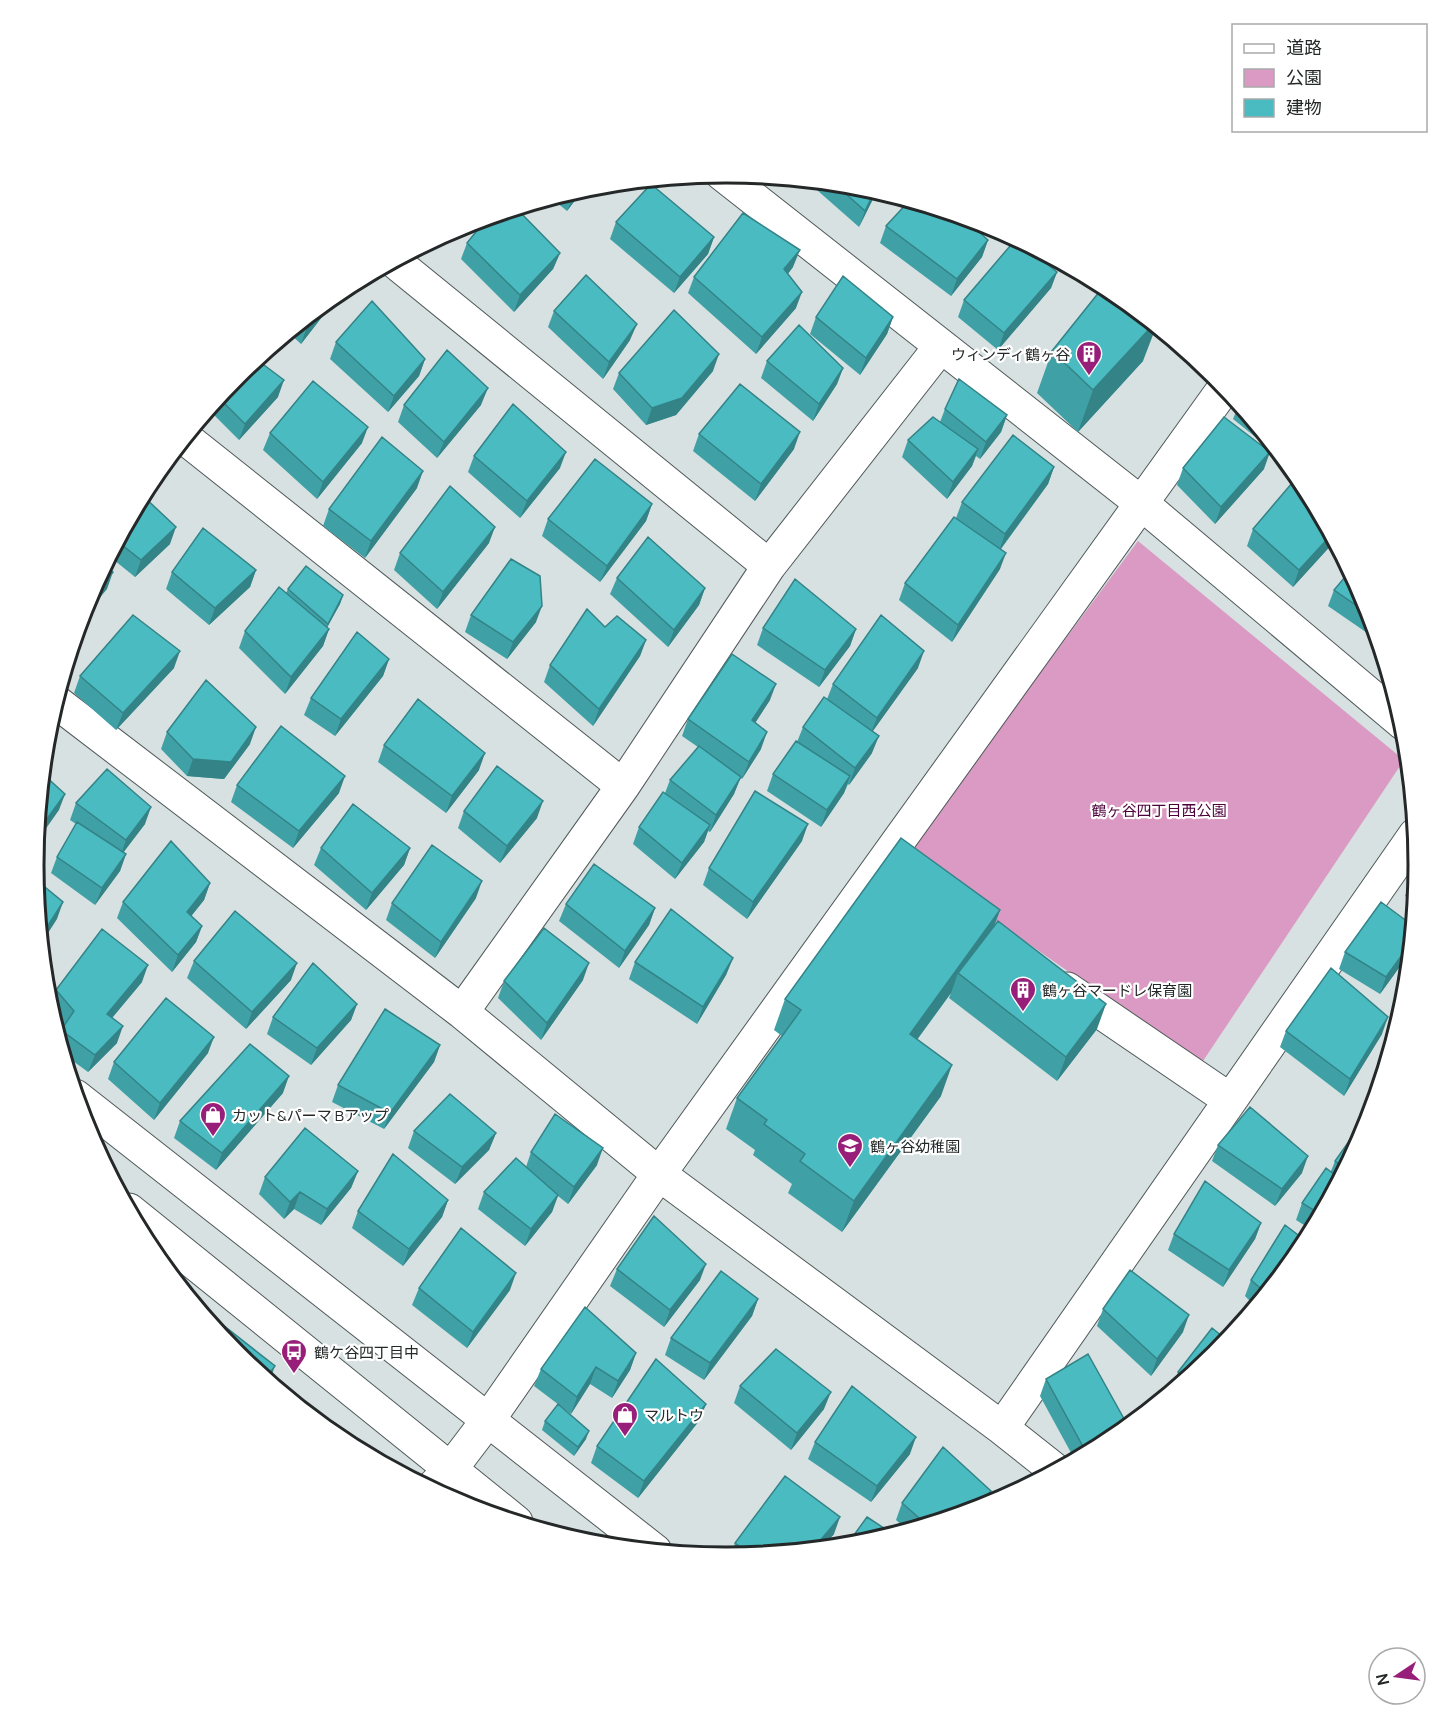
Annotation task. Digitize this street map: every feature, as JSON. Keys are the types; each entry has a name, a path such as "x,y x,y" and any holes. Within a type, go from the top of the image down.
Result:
{"street":[{"path":"734,183 1141,503 1390,713"},
{"path":"400,266 769,566"},
{"path":"462,1012 623,786 769,566 941,346"},
{"path":"440,1480 488,1420 659,1174 1219,395"},
{"path":"190,442 623,786"},
{"path":"63,707 462,1012 659,1174 1049,1465"},
{"path":"1002,1428 1407,846"},
{"path":"881,864 910,884"},
{"path":"1046,975 1230,1100"},
{"path":"88,1106 643,1542"},
{"path":"147,1225 440,1480 472,1498"}],"green space":[{"name":"鶴ヶ谷四丁目西公園","path":"1138,541 1398,755 1400,766 1201,1064 904,857"}],"building":[{"path":"654,187 714,237 680,277 616,222 648,188"},
{"path":"846,194 871,199 865,211"},
{"path":"904,207 980,232 988,240 957,279 886,226"},
{"path":"743,213 800,250 784,269 802,292 762,337 694,277"},
{"path":"522,214 560,253 520,295 467,243 477,230"},
{"path":"1010,246 1045,263 1057,272 1004,333 964,300"},
{"path":"586,275 637,324 609,362 554,311"},
{"path":"843,276 893,317 866,358 816,317"},
{"path":"1098,294 1148,330 1093,390 1052,351"},
{"path":"372,301 425,359 394,396 336,342"},
{"path":"674,310 719,354 682,398 652,408 619,373"},
{"path":"799,325 843,368 819,404 767,361"},
{"path":"447,350 488,388 444,442 404,405"},
{"path":"263,364 284,380 245,424 224,403"},
{"path":"959,379 1007,415 986,442 945,409"},
{"path":"313,381 368,427 323,482 270,433"},
{"path":"740,384 800,432 761,484 699,434"},
{"path":"513,404 566,452 527,501 474,456"},
{"path":"933,417 978,449 953,482 908,440"},
{"path":"1224,417 1269,453 1221,507 1183,468"},
{"path":"1013,435 1054,467 1005,534 962,502"},
{"path":"382,437 423,471 371,541 329,509"},
{"path":"595,459 652,504 607,566 548,519"},
{"path":"1291,484 1325,541 1299,570 1253,529"},
{"path":"450,486 495,527 443,592 400,553"},
{"path":"149,501 176,527 141,560 123,546"},
{"path":"954,517 1006,553 958,625 905,583"},
{"path":"203,528 256,570 215,608 172,572"},
{"path":"648,537 705,588 674,630 617,578"},
{"path":"511,559 540,576 542,606 513,642 471,615"},
{"path":"306,566 343,595 328,624 288,589"},
{"path":"1344,578 1357,605 1334,590"},
{"path":"795,579 856,629 825,670 763,628"},
{"path":"279,587 329,629 291,677 245,631"},
{"path":"587,609 605,627 617,616 646,640 599,709 550,665"},
{"path":"133,615 180,651 123,713 80,676"},
{"path":"881,615 924,651 877,718 833,684"},
{"path":"357,632 389,659 341,719 311,698"},
{"path":"732,654 776,684 752,720 767,732 749,762 688,719"},
{"path":"206,680 256,727 231,762 193,759 167,732"},
{"path":"824,697 879,736 855,768 803,727"},
{"path":"418,699 485,753 452,796 384,745"},
{"path":"281,726 345,776 299,831 237,785"},
{"path":"796,741 850,776 827,810 773,774"},
{"path":"699,746 741,777 716,815 670,780"},
{"path":"497,766 543,801 507,846 464,811"},
{"path":"107,769 151,807 126,840 76,803"},
{"path":"49,779 65,794 45,822"},
{"path":"755,791 808,824 753,902 709,868"},
{"path":"663,792 710,825 682,863 639,827"},
{"path":"353,804 410,848 372,893 321,848"},
{"path":"77,822 126,854 102,888 57,857"},
{"name":"鶴ヶ谷幼稚園","path":"901,838 1000,910 910,1034 952,1065 854,1201 800,1161 805,1154 764,1124 767,1120 737,1098 801,1010 785,999"},
{"path":"171,841 210,883 187,912 202,926 178,955 123,902"},
{"path":"432,845 482,881 441,942 392,903"},
{"path":"594,864 655,908 625,951 566,904"},
{"path":"44,887 63,902 47,928"},
{"path":"1381,902 1405,920 1402,955 1386,977 1345,952"},
{"path":"671,909 733,958 703,1007 635,962"},
{"path":"235,911 297,963 252,1012 194,961"},
{"path":"998,921 1106,1004 1066,1057 958,973"},
{"path":"544,928 589,963 547,1023 504,981"},
{"path":"102,929 148,965 107,1014 123,1026 95,1055 65,1033 63,1026 74,1011 56,990"},
{"path":"313,963 357,1004 317,1048 273,1017"},
{"path":"1331,968 1388,1017 1350,1079 1286,1031"},
{"path":"166,998 214,1037 160,1103 114,1062"},
{"path":"385,1009 440,1045 390,1113 338,1085"},
{"path":"250,1044 289,1076 222,1153 180,1121"},
{"path":"450,1094 496,1133 462,1167 414,1131"},
{"path":"1250,1107 1308,1156 1282,1189 1218,1145"},
{"path":"555,1114 603,1148 574,1187 531,1152"},
{"path":"305,1128 358,1171 327,1209 300,1192 290,1202 265,1177"},
{"path":"1349,1141 1338,1164 1335,1161"},
{"path":"393,1154 448,1200 409,1249 358,1211"},
{"path":"516,1158 558,1195 531,1229 484,1192"},
{"path":"1326,1168 1333,1174 1314,1210 1302,1203"},
{"path":"1205,1181 1261,1223 1229,1270 1174,1234"},
{"path":"654,1216 706,1264 670,1310 617,1269"},
{"path":"1285,1225 1298,1235 1260,1288 1251,1280"},
{"path":"461,1228 516,1273 473,1332 419,1288"},
{"path":"1130,1270 1189,1315 1157,1359 1103,1309"},
{"path":"721,1271 758,1299 710,1363 671,1338"},
{"path":"585,1307 636,1353 618,1381 596,1367 577,1397 541,1369"},
{"path":"221,1323 275,1366 270,1372"},
{"path":"1212,1328 1220,1334 1180,1374 1178,1372"},
{"path":"776,1349 831,1392 797,1433 740,1386"},
{"path":"1088,1354 1124,1418 1082,1446 1046,1379"},
{"path":"656,1359 706,1404 644,1481 597,1446"},
{"path":"852,1386 916,1437 877,1486 815,1442"},
{"path":"558,1404 589,1431 578,1447 545,1421"},
{"path":"943,1447 991,1491 945,1511 920,1519 902,1503"},
{"path":"785,1476 840,1517 820,1540 770,1546 740,1547 735,1543"},
{"path":"867,1517 884,1528 859,1534 854,1535"}],"place":[{"name":"ウィンディ鶴ヶ谷","path":"1089,377"},
{"name":"鶴ヶ谷マードレ保育園","path":"1023,1013"},
{"name":"カット&パーマ Bアップ","path":"213,1138"},
{"name":"鶴ヶ谷幼稚園","path":"850,1169"},
{"name":"鶴ケ谷四丁目中","path":"294,1375"},
{"name":"マルトウ","path":"625,1438"}]}
